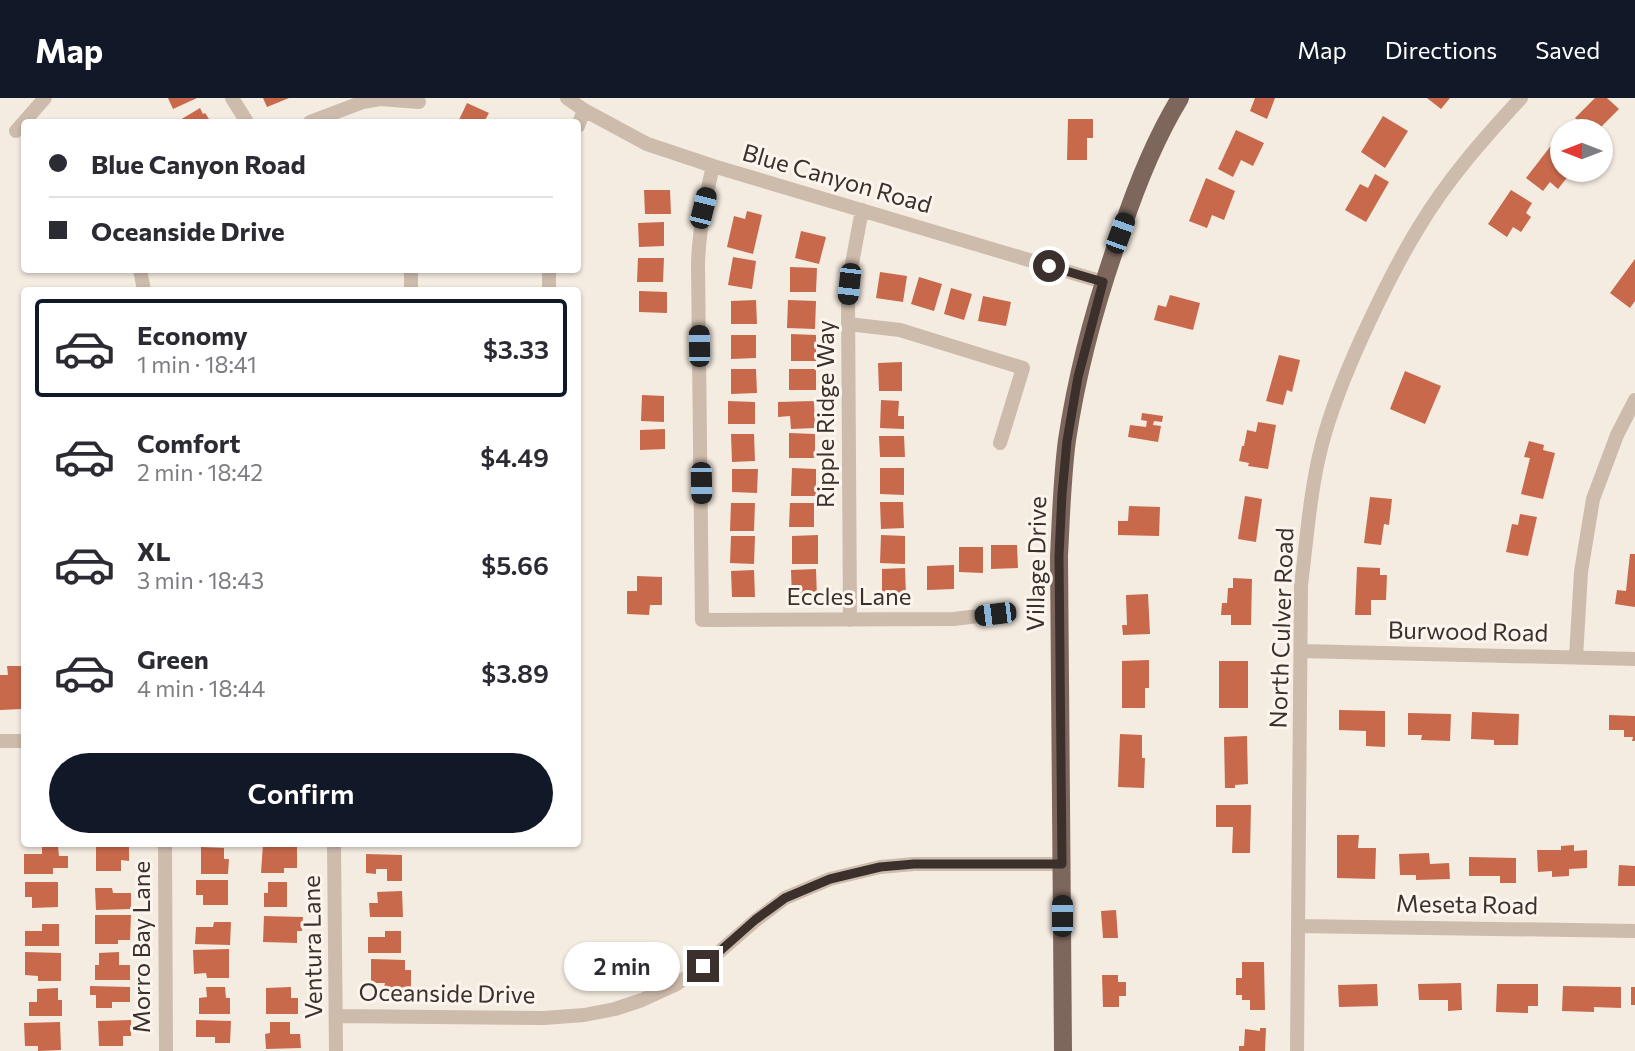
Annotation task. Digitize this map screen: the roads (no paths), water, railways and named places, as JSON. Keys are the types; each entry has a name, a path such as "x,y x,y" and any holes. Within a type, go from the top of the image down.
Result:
{"main road":[{"name":"Village Drive","path":"1063,1051 1059,556 1067,441 1078,377 1103,282 1150,158 1180,98"}],"street":[{"path":"33,119 45,98"},
{"path":"232,98 245,119"},
{"name":"Blue Canyon Road","path":"567,98 647,144 1103,282"},
{"name":"North Culver Road","path":"1297,1051 1301,585 1310,509 1322,445 1343,378 1381,296 1419,226 1486,136 1521,98"},
{"path":"318,119 363,102 380,99 419,102"},
{"path":"581,119 584,110"},
{"path":"16,131 21,127"},
{"name":"Eccles Lane","path":"713,166 701,220 698,264 702,620 954,619 995,614"},
{"name":"Ripple Ridge Way","path":"850,620 848,298 862,210"},
{"path":"848,324 900,330 1023,368 1000,443"},
{"path":"1576,657 1581,572 1593,499 1617,435 1635,400"},
{"name":"Burwood Road","path":"1301,651 1635,659"},
{"path":"0,741 21,741"},
{"name":"Morro Bay Lane","path":"164,847 166,1051"},
{"name":"Ventura Lane","path":"334,847 336,1051"},
{"name":"Oceanside Drive","path":"336,1016 544,1018 615,1009 675,985 703,966 755,920 785,898 830,879 880,867 914,864 1062,864"},
{"name":"Meseta Road","path":"1298,926 1635,931"}]}
